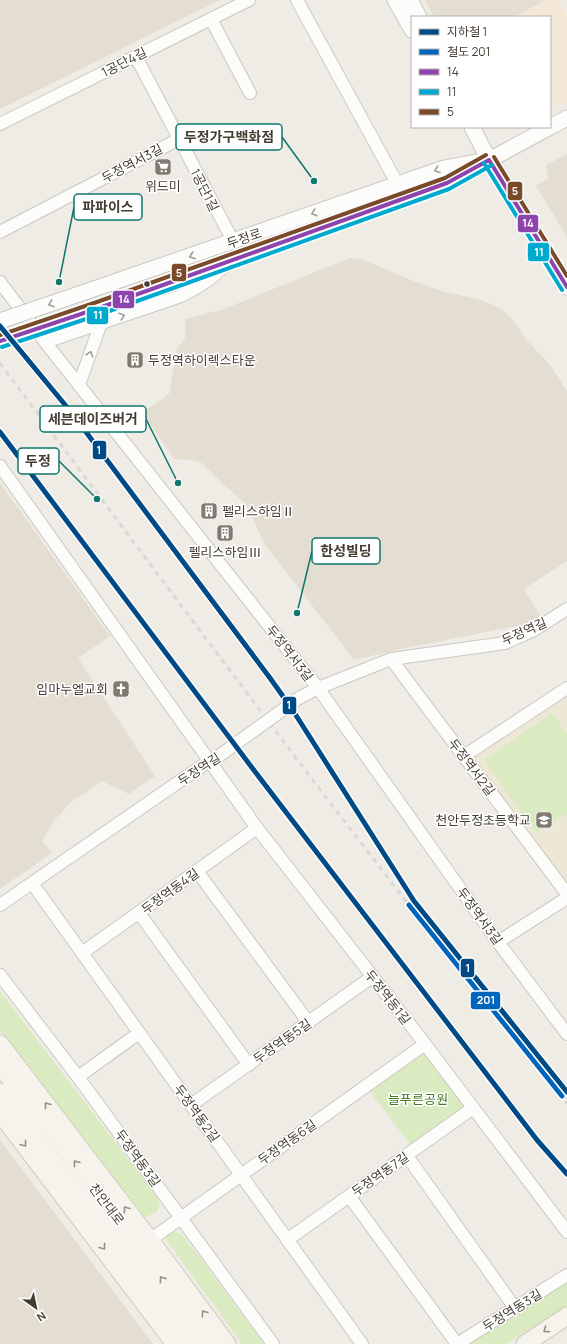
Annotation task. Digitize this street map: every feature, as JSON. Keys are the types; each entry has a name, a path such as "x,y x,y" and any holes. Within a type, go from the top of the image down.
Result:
{"main road":[{"path":"0,1044 150,1240 227,1344"},
{"name":"천안대로","path":"0,1066 43,1120 142,1251 210,1344"},
{"name":"천안대로","path":"0,1092 193,1344"},
{"path":"0,1113 175,1344"},
{"path":"525,1344 567,1316"}],"street":[{"name":"1공단4길","path":"0,124 249,0"},
{"path":"297,0 398,185"},
{"path":"395,0 411,28"},
{"path":"410,0 418,16"},
{"path":"211,19 250,93"},
{"name":"1공단1길","path":"136,56 233,242"},
{"name":"두정로","path":"551,126 567,118"},
{"path":"473,128 489,160 567,287"},
{"name":"두정로","path":"0,341 99,308 447,183 548,128"},
{"name":"두정역서3길","path":"0,232 179,138"},
{"name":"두정로","path":"0,321 233,242 444,168 489,160"},
{"path":"45,342 181,296 211,279 230,260"},
{"name":"두정역서3길","path":"0,282 45,342 318,688 498,942 567,1034"},
{"path":"79,385 100,324"},
{"name":"두정역동1길","path":"0,466 214,759 257,828 425,1044 567,1232"},
{"name":"두정역길","path":"0,905 214,759 299,698 318,688 391,659 506,642 534,630 567,609"},
{"name":"두정역서2길","path":"391,659 567,894"},
{"path":"464,756 567,688"},
{"name":"두정역동4길","path":"82,953 257,828"},
{"path":"197,871 309,1022"},
{"name":"두정역동2길","path":"32,883 362,1344"},
{"path":"498,942 567,898"},
{"path":"139,913 248,1065"},
{"name":"두정역동3길","path":"0,975 78,1076 273,1344"},
{"name":"두정역동5길","path":"191,1105 372,977"},
{"path":"78,1076 139,1033"},
{"name":"두정역동6길","path":"150,1240 425,1044"},
{"name":"두정역동7길","path":"287,1240 474,1108"},
{"path":"407,1156 515,1308"},
{"path":"349,1196 457,1344"},
{"name":"두정역동3길","path":"457,1344 567,1275"}],"shaded area":[{"path":"0,0 220,0 0,109"},
{"path":"425,0 546,0 516,16 433,16"},
{"path":"546,0 559,0 567,15 567,104 551,106 551,16 516,16"},
{"path":"567,154 567,237 536,186 548,178 546,165"},
{"path":"350,258 361,259 416,282 445,292 481,300 501,309 514,321 525,338 550,365 567,391 567,561 524,589 541,617 529,626 511,627 354,660 264,543 246,504 202,463 190,460 174,459 146,418 146,410 169,394 177,349 185,339 185,319 224,309"},
{"path":"0,483 110,636 78,658 155,776 129,794 102,781 70,803 53,822 42,841 52,853 0,889"},
{"name":"천안두정초등학교","path":"567,696 567,883 474,758"},
{"path":"0,1140 153,1344 0,1344"}],"green space":[{"name":"천안두정초등학교","path":"552,713 567,734 567,814 536,833 484,760"},
{"path":"0,991 159,1200 158,1211 146,1217 142,1215 0,1031"},
{"name":"늘푸른공원","path":"424,1050 468,1108 412,1147 368,1089"},
{"path":"173,1231 182,1234 264,1344 242,1344 165,1238"},
{"path":"567,1281 567,1306 506,1344 467,1344"}],"railway":[{"path":"0,363 335,809 478,994 567,1103"}],"metro line":[{"name":"1","path":"0,326 71,412 270,678 292,709 414,901 567,1092"},
{"name":"1","path":"0,432 253,769 537,1140 567,1174"}],"rail line":[{"name":"201","path":"409,905 562,1096"}],"transit line":[{"name":"5","path":"0,335 445,178 486,155"},
{"name":"5","path":"494,157 567,276"},
{"name":"14","path":"489,160 567,287"},
{"name":"14","path":"0,341 99,308 447,183 489,160"},
{"name":"11","path":"484,163 562,290"},
{"name":"11","path":"2,347 101,314 449,189 492,165"}],"place":[{"name":"위드미","path":"163,167"},
{"name":"두정가구백화점","path":"314,181"},
{"name":"파파이스","path":"59,282"},
{"name":"두정역하이렉스타운","path":"135,360"},
{"name":"세븐데이즈버거","path":"178,483"},
{"name":"두정","path":"97,499"},
{"name":"펠리스하임Ⅱ","path":"209,511"},
{"name":"펠리스하임Ⅲ","path":"225,533"},
{"name":"한성빌딩","path":"297,613"},
{"name":"임마누엘교회","path":"121,689"},
{"name":"천안두정초등학교","path":"544,820"}]}
